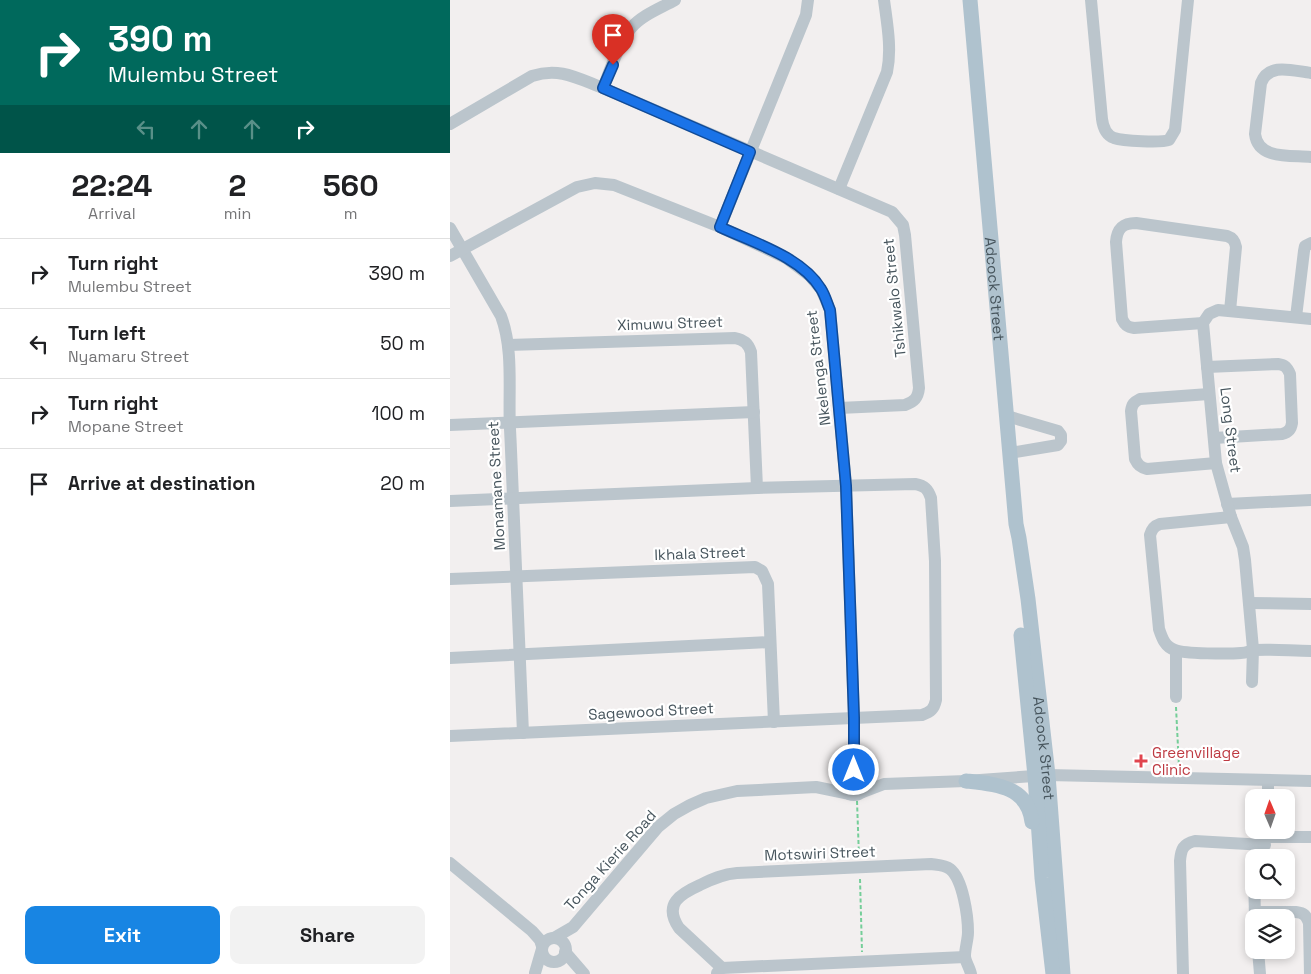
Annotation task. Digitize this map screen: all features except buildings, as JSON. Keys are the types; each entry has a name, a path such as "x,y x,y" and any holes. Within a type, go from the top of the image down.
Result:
{"main road":[{"name":"Adcock Street","path":"970,0 1016,524 1028,599 1042,775 1063,974"},
{"name":"Adcock Street","path":"976,53 977,0"},
{"name":"Adcock Street","path":"1042,775 1042,878 1053,974"},
{"path":"966,781 996,784 1015,793 1026,803 1032,816 1036,855 1042,878"}],"street":[{"path":"603,88 625,37 632,26 675,0"},
{"path":"720,227 806,15 808,0"},
{"path":"839,189 887,72 889,50 884,0"},
{"path":"1092,0 1102,119 1105,130 1115,138 1159,142 1169,140 1176,130 1188,0"},
{"path":"1311,73 1277,70 1270,71 1264,76 1261,83 1255,134 1259,147 1270,154 1311,157"},
{"name":"Tshikwalo Street","path":"450,124 532,76 551,72 566,74 603,88 892,212 903,225 905,235 920,388 918,396 913,402 905,405 839,408"},
{"name":"Nkelenga Street","path":"450,256 577,186 595,183 614,185 720,227 786,258 810,276 821,289 830,310 846,486 855,773"},
{"path":"1230,311 1236,247 1232,238 1136,223 1128,223 1122,227 1117,234 1116,242 1122,318 1124,324 1129,327 1203,323 1209,314 1218,310 1311,319"},
{"name":"Monamane Street","path":"450,228 501,316 508,345 523,733"},
{"path":"1296,317 1304,251 1311,242"},
{"name":"Long Street","path":"1203,323 1216,463 1231,517 1243,547 1253,650 1252,682"},
{"name":"Ximuwu Street","path":"508,345 735,338 742,340 748,345 751,352 757,488"},
{"path":"1207,367 1278,364 1284,365 1290,374 1292,423 1288,432 1282,434 1214,438"},
{"path":"1209,394 1140,399 1135,401 1132,405 1132,421 1135,459 1137,464 1147,469 1216,463"},
{"path":"450,425 754,412"},
{"path":"1006,416 1058,431 1062,435 1058,445 1010,453"},
{"name":"Sagewood Street","path":"450,736 922,715 929,713 934,707 936,700 935,561 931,498 923,486 915,484 846,486"},
{"path":"450,501 846,486"},
{"path":"1227,504 1311,500"},
{"path":"1231,517 1160,524 1151,530 1159,629 1162,638 1168,646 1176,651 1233,654 1253,650 1311,651"},
{"name":"Ikhala Street","path":"517,576 755,568 762,571 768,584 774,722"},
{"path":"450,579 517,576"},
{"path":"1249,603 1311,604"},
{"path":"450,658 770,642"},
{"path":"1176,651 1176,697"},
{"path":"855,773 867,782 857,794"},
{"path":"884,784 855,773 843,778 842,784 845,790 857,794 884,784 966,781 1042,775 1311,781"},
{"name":"Tonga Kierie Road","path":"816,787 855,773"},
{"path":"1268,780 1268,789"},
{"name":"Tonga Kierie Road","path":"547,943 573,927 658,827 674,814 690,805 706,798 737,791 816,787 857,794"},
{"path":"1295,837 1311,837"},
{"path":"1183,974 1180,861 1182,847 1186,843 1195,841 1245,838"},
{"path":"450,863 547,943 562,942 565,950 581,972"},
{"name":"Motswiri Street","path":"719,971 679,928 674,920 672,912 674,904 678,897 685,892 715,878 737,872 932,864 942,865 950,869 956,876 961,889 967,913 968,930 965,957 971,974"},
{"path":"1295,912 1302,913 1309,922 1310,974"},
{"name":"Tonga Kierie Road","path":"565,950 573,927"},
{"path":"547,943 546,959 581,972"},
{"path":"534,973 547,943"},
{"path":"534,973 561,959 565,950"},
{"path":"719,971 863,961 965,957"},
{"path":"1259,959 1260,974"}],"path":[{"path":"1176,697 1179,778"},
{"path":"857,794 863,961"}],"place":[{"name":"Greenvillage Clinic","path":"1141,761"}],"route":[{"path":"613,65 603,88 750,152 720,227 800,266 821,289 830,310 846,486 850,559 854,770"}]}
